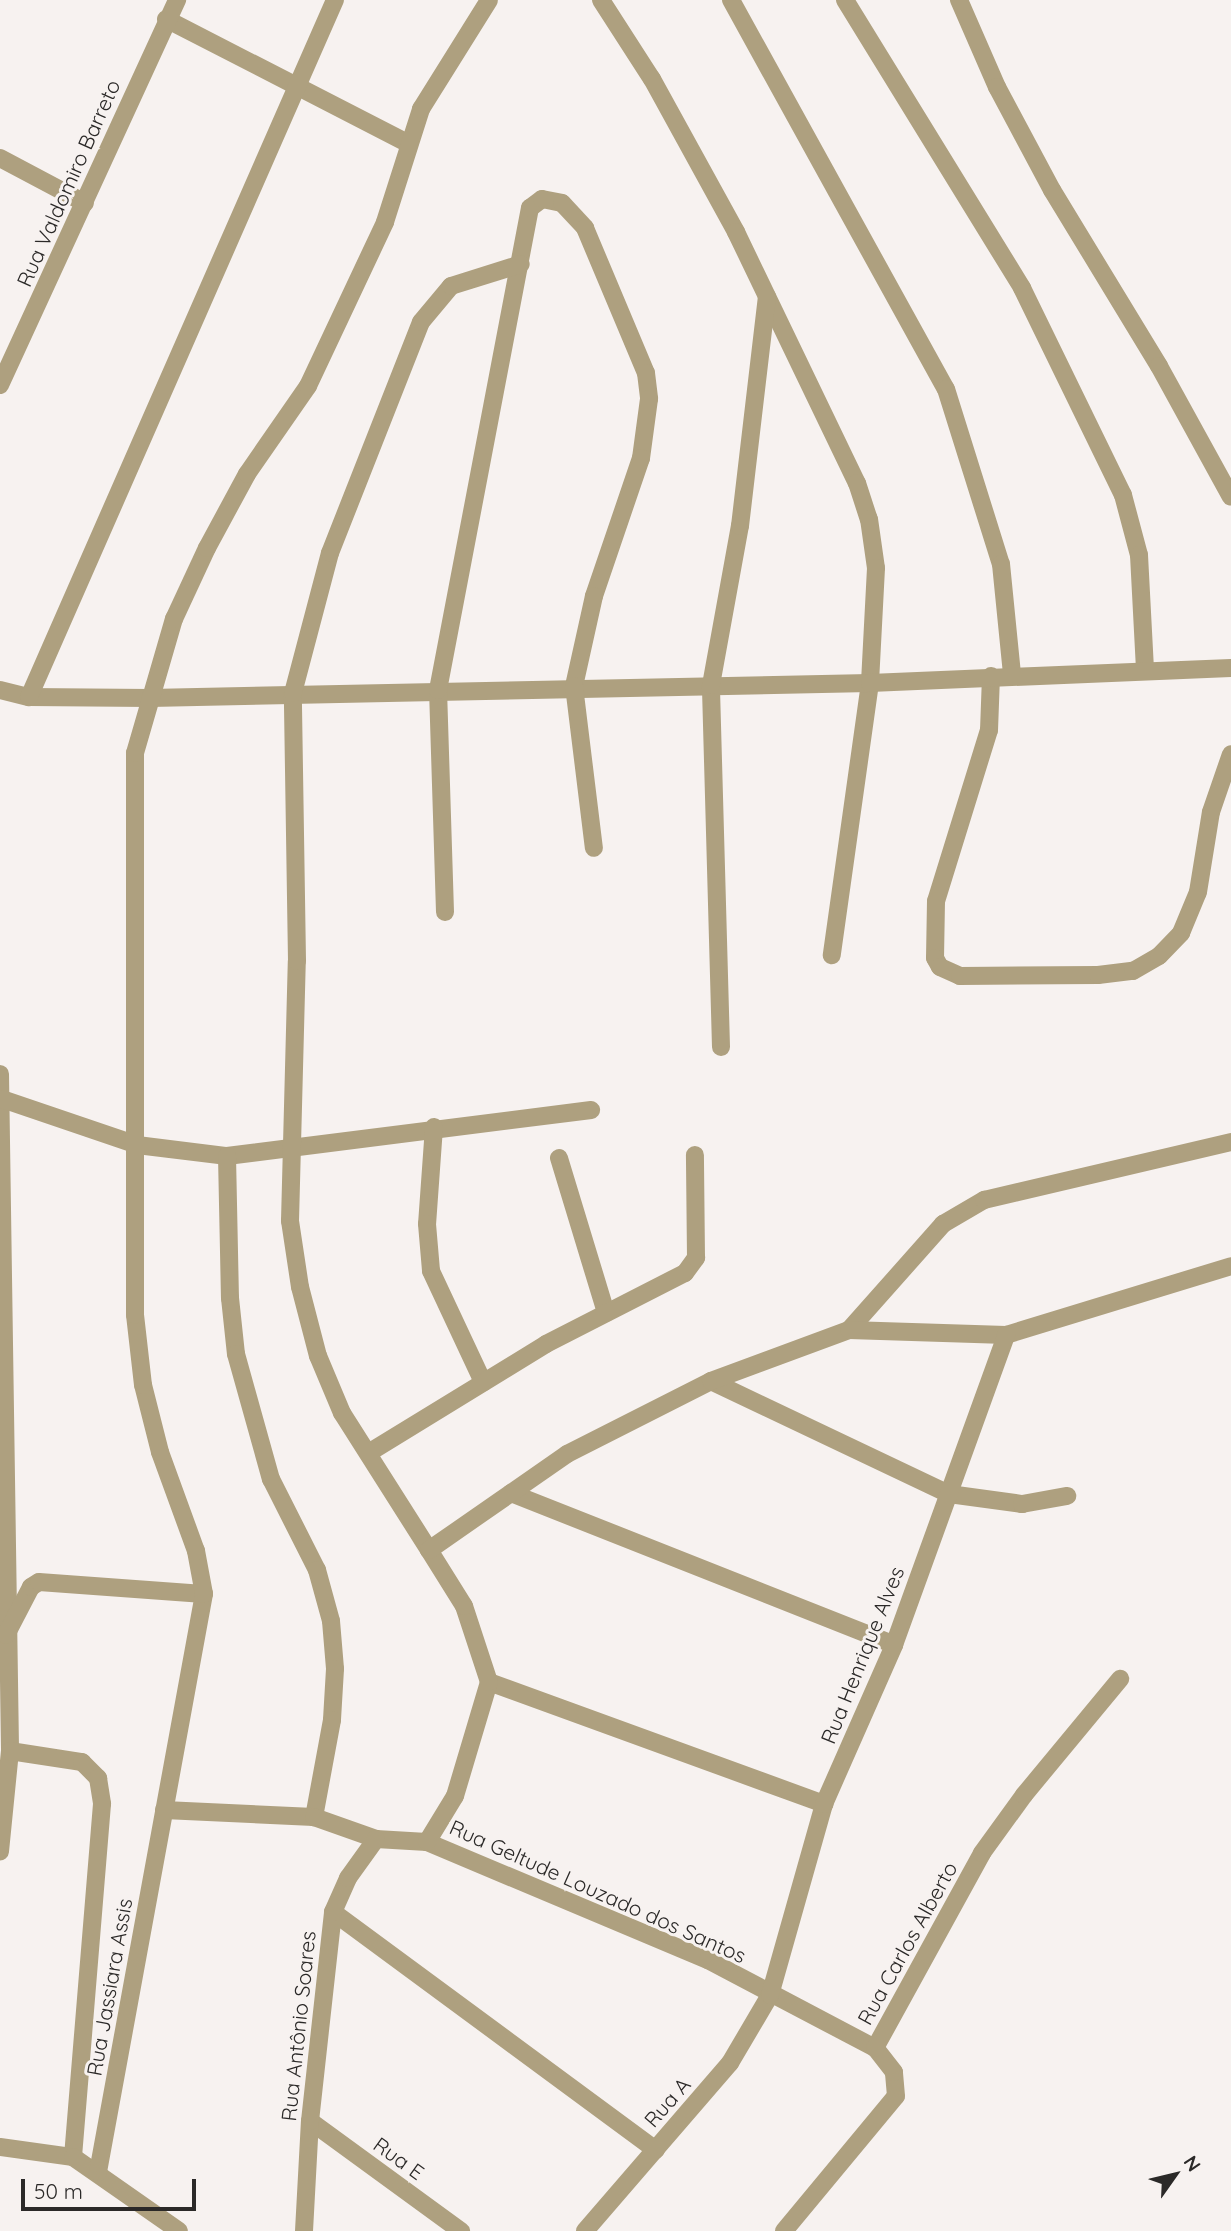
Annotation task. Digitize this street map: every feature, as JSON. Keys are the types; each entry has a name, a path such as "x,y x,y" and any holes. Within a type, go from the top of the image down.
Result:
{"street":[{"name":"Rua Valdomiro Barreto","path":"0,386 177,0"},
{"path":"29,696 335,0"},
{"path":"6,1635 31,1587 39,1582 204,1594 196,1552 160,1452 143,1385 135,1315 138,1145 135,753 174,619 207,548 247,474 308,386 361,277 384,222 407,143 421,109 489,0"},
{"path":"601,0 652,79 767,297 857,483 869,519 876,568 870,683 832,955"},
{"path":"731,0 946,389 1001,564 1012,675"},
{"path":"845,0 1022,288 1118,483 1139,555 1145,668"},
{"path":"959,0 997,87 1052,190 1159,366 1231,497"},
{"path":"166,19 407,143"},
{"path":"0,158 85,202"},
{"path":"445,912 438,690 530,208 542,199 569,208 585,228 646,373 649,399 641,458 594,596 575,686 594,848"},
{"path":"427,1842 455,1796 489,1682 464,1606 370,1452 342,1413 318,1356 300,1287 290,1221 297,961 293,693 330,553 421,322 451,286 521,264"},
{"path":"721,1047 711,685 740,526 767,297"},
{"path":"0,690 29,696 150,698 575,686 870,683 1145,668 1231,668"},
{"path":"991,676 989,730 936,901 934,958 940,967 960,976 1098,975 1133,971 1159,956 1181,933 1198,892 1211,812 1231,754"},
{"path":"0,1074 6,1635 10,1751 0,1852"},
{"path":"2,1099 138,1145 227,1156 290,1144 591,1110"},
{"path":"435,1127 427,1224 431,1271 483,1382"},
{"path":"849,1329 943,1224 984,1200 1231,1142"},
{"path":"370,1452 483,1382 606,1313 677,1279 696,1258 695,1154"},
{"path":"227,1156 230,1298 236,1354 271,1479 317,1570 331,1621 335,1669 332,1720 314,1817"},
{"path":"559,1158 606,1313"},
{"path":"429,1550 567,1454 711,1381 849,1329 1006,1335 1231,1266"},
{"name":"Rua Henrique Alves","path":"770,1995 824,1804 894,1645 1006,1335"},
{"path":"711,1381 949,1494 1022,1504 1067,1496"},
{"path":"511,1493 894,1645"},
{"name":"Rua Jassiara Assis","path":"98,2172 204,1594"},
{"name":"Rua Carlos Alberto","path":"784,2231 895,2096 894,2072 875,2048 982,1853 1024,1794 1120,1679"},
{"path":"489,1682 824,1804"},
{"path":"10,1751 82,1762 98,1778 102,1804 73,2157"},
{"name":"Rua Geltude Louzado dos Santos","path":"164,1810 314,1817 376,1839 427,1842 708,1960 875,2048"},
{"name":"Rua Antônio Soares","path":"304,2231 310,2121 333,1912 348,1878 376,1839"},
{"path":"333,1912 656,2150"},
{"name":"Rua A","path":"585,2231 730,2063 770,1995"},
{"name":"Rua E","path":"310,2121 461,2231"},
{"path":"0,2147 73,2157 179,2231"}]}
